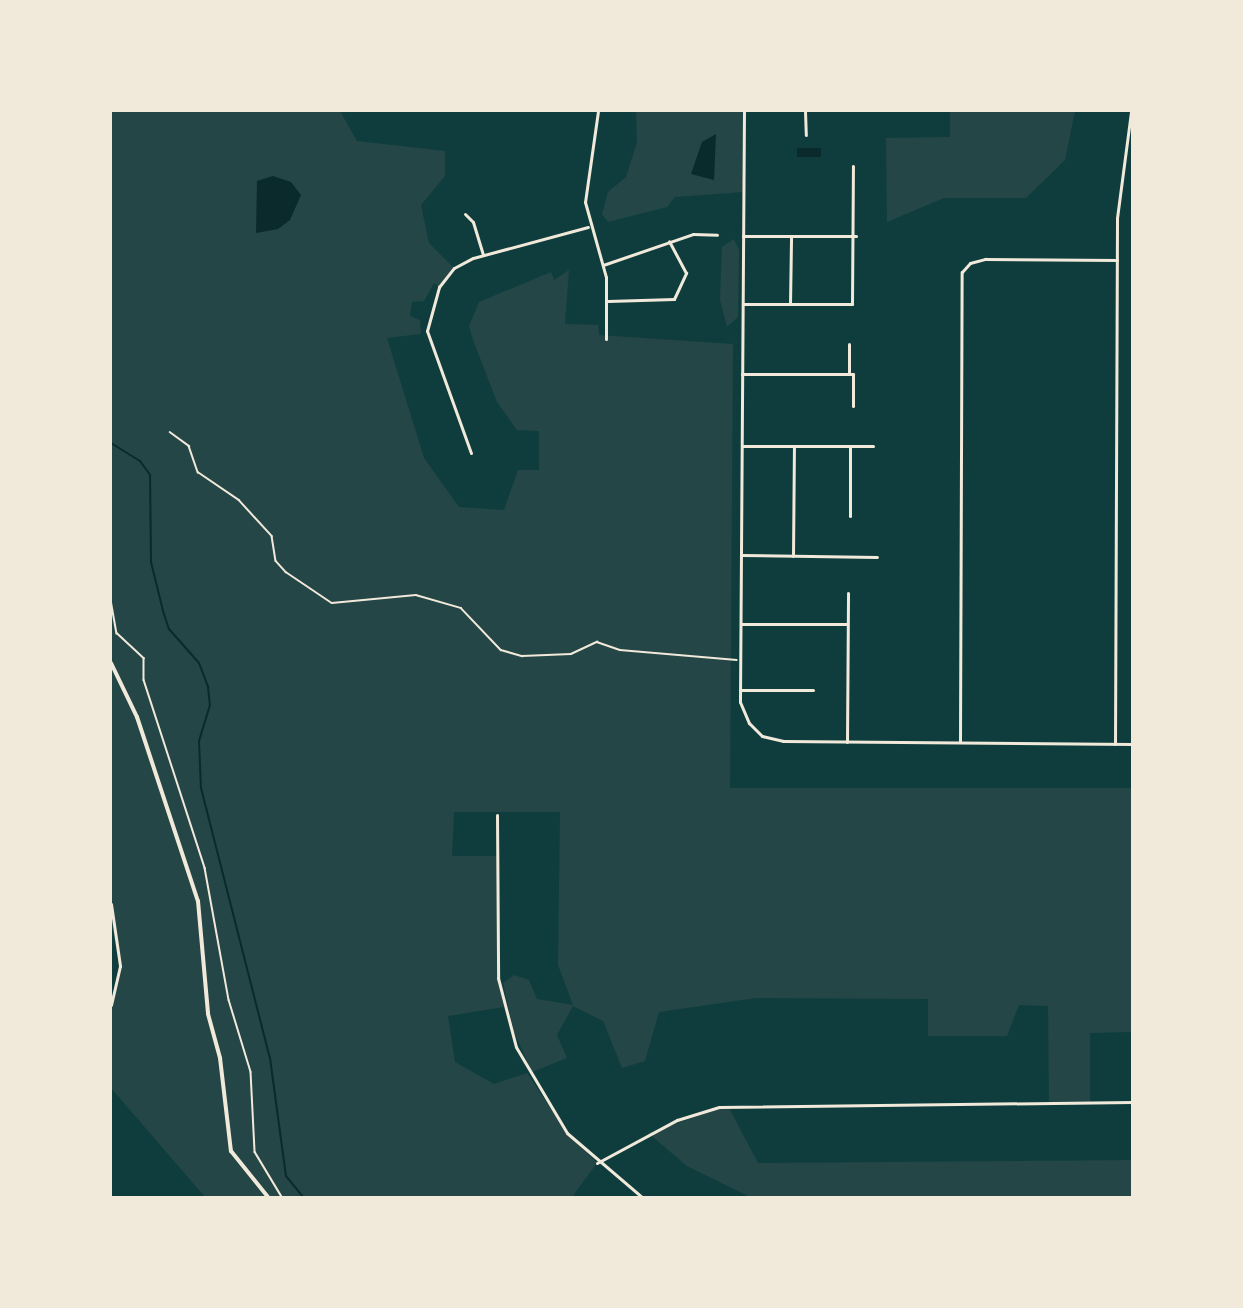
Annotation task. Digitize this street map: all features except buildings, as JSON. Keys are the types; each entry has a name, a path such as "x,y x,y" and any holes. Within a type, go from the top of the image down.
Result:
{"street":[{"path":"598,111 585,202 588,227 603,265 608,301 606,339"},
{"path":"744,111 740,690 749,723 762,736 783,741 1132,744"},
{"path":"805,111 806,135"},
{"path":"1115,744 1117,260 1131,111"},
{"path":"742,304 852,304 856,237 854,166"},
{"path":"465,214 473,222 483,255"},
{"path":"471,453 431,350 427,323 443,278 483,255 588,227"},
{"path":"603,265 669,241 717,235"},
{"path":"742,236 856,237"},
{"path":"790,304 791,237"},
{"path":"608,301 674,299 684,288 686,273 669,241"},
{"path":"960,742 962,272 970,262 985,259 1117,260"},
{"path":"849,344 849,374"},
{"path":"742,374 853,374 854,406"},
{"path":"742,446 873,446"},
{"path":"793,556 794,446"},
{"path":"850,446 850,516"},
{"path":"741,555 877,557"},
{"path":"847,742 848,593"},
{"path":"741,624 847,624"},
{"path":"111,663 137,717 198,901 208,1014 220,1058 231,1151 268,1197"},
{"path":"740,690 813,690"},
{"path":"497,815 498,978 505,1013 544,1101 597,1163 642,1197"},
{"path":"111,904 120,966 111,1005"},
{"path":"597,1163 677,1120 720,1107 1132,1102"}],"path":[{"path":"170,432 189,446 198,472 238,500 272,536 276,561 286,572 332,603 416,595 461,608 501,650 522,656 571,654 597,642 620,650 741,660"},
{"path":"111,600 117,633 144,658 144,680 205,868 229,1000 251,1072 255,1152 282,1197"}],"shaded area":[{"path":"111,111 340,111 357,141 445,151 445,176 421,205 429,243 454,268 439,287 434,283 424,301 412,302 410,316 420,320 421,334 387,338 424,458 459,507 504,510 518,470 539,470 539,431 517,430 497,402 473,340 469,326 479,302 551,272 554,280 569,270 565,324 598,325 599,335 733,344 730,788 1132,788 1132,1032 1090,1033 1090,1102 1049,1102 1048,1006 1019,1005 1007,1036 928,1036 928,999 756,998 659,1012 645,1061 622,1068 603,1021 573,1006 557,1035 567,1058 532,1072 514,1032 503,983 514,975 529,980 537,999 573,1005 558,965 560,812 454,812 452,856 498,856 498,977 504,1007 448,1016 455,1062 494,1084 527,1073 567,1133 597,1163 572,1197 205,1197 111,1088 111,1005 120,966 111,923"},
{"path":"636,111 744,111 743,192 675,197 667,207 608,222 602,214 608,192 626,177 637,142"},
{"path":"950,111 1075,111 1065,160 1026,198 944,198 887,222 886,138 950,137"},
{"path":"716,134 714,180 691,174 702,142"},
{"path":"797,148 821,148 821,157 797,157"},
{"path":"273,176 291,182 301,195 290,220 278,229 256,233 257,181"},
{"path":"734,239 739,250 738,317 727,327 720,300 722,247"},
{"path":"728,1106 758,1163 1132,1160 1132,1197 750,1197 687,1166 648,1133"}],"waterway":[{"path":"111,443 140,461 150,475 151,562 163,611 169,629 199,663 208,687 210,705 199,741 201,788 270,1058 286,1176 303,1197"}]}
